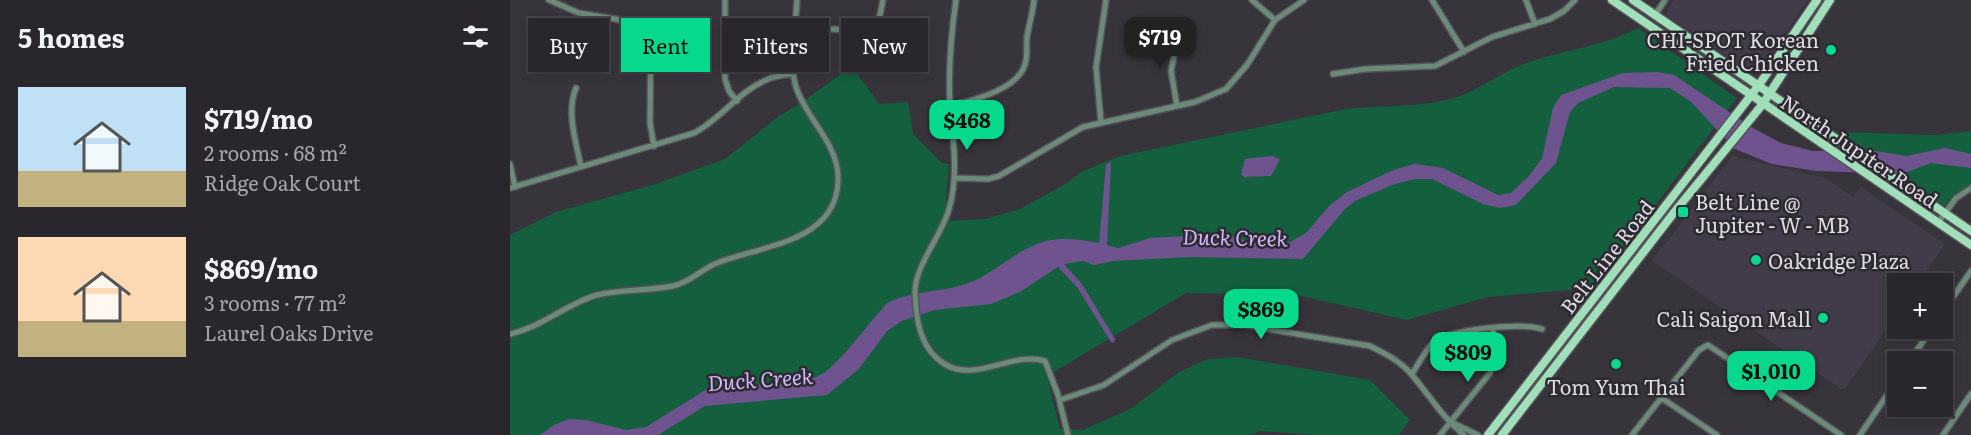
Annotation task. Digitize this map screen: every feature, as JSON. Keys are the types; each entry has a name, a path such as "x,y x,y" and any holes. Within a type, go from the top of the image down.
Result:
{"main road":[{"name":"North Jupiter Road","path":"1612,0 1750,97 1878,180 1971,245"},
{"name":"North Jupiter Road","path":"1633,0 1971,231"},
{"name":"Belt Line Road","path":"1488,435 1743,107 1817,0"},
{"name":"Belt Line Road","path":"1502,435 1754,116 1830,0"},
{"path":"1664,35 1671,26"},
{"path":"1596,294 1606,302"},
{"path":"1522,390 1532,397"}],"street":[{"path":"549,0 579,13 651,25 650,123 654,146"},
{"path":"725,0 725,79 729,91 737,101"},
{"path":"796,18 797,0"},
{"path":"879,18 883,0"},
{"path":"956,0 949,56 950,106 956,144 954,178 950,208 916,278 914,290 922,338 946,365 958,368 971,369 1034,358 1044,362 1060,400 1068,435"},
{"path":"950,106 983,98 1008,84 1020,74 1026,63 1027,38 1034,0"},
{"path":"1101,122 1096,67 1107,0"},
{"path":"1252,0 1275,20"},
{"path":"954,178 988,179 999,176 1070,132 1101,122 1212,97 1226,89 1247,65 1275,20 1304,0"},
{"path":"1432,0 1464,52"},
{"path":"1526,0 1535,24"},
{"path":"1333,74 1365,69 1435,66 1492,37 1535,24 1564,11 1575,0"},
{"path":"1654,15 1665,0"},
{"path":"1176,106 1171,71 1179,32"},
{"path":"510,164 512,188 654,146 709,125 768,78 794,74 796,89 829,144 836,163 837,188 823,218 800,236 774,247 715,264 690,281 596,295 531,328 510,334"},
{"path":"576,88 572,98 573,117 581,167"},
{"path":"1938,223 1956,198 1971,188"},
{"path":"1953,297 1971,271"},
{"path":"1060,400 1104,385 1172,340 1212,325 1243,325 1370,346 1384,353 1412,374 1442,417 1478,435"},
{"path":"1412,374 1434,343 1456,333 1512,327 1542,329"},
{"path":"1440,435 1452,423 1494,364 1493,330"},
{"path":"1632,435 1660,397 1708,345 1842,435"},
{"path":"1943,435 1971,394"},
{"path":"1860,435 1887,395"},
{"path":"1660,397 1717,435"},
{"path":"1452,423 1464,435"}],"shaded area":[{"path":"1674,0 1808,0 1761,68 1748,71 1665,14"},
{"path":"1657,72 1674,75 1753,128 1781,143 1813,151 1876,151 1906,156 1945,148 1971,154 1971,168 1931,163 1902,174 1816,171 1772,164 1735,149 1690,101 1670,88 1614,87 1578,103 1570,112 1556,163 1516,205 1500,208 1483,204 1432,179 1415,179 1392,185 1355,201 1345,209 1303,259 1189,257 1113,261 1094,265 1083,261 1064,264 1082,284 1115,339 1114,343 1111,342 1077,287 1058,267 1020,292 991,304 935,310 902,321 887,331 859,369 827,395 705,406 658,435 540,435 554,425 569,419 586,420 626,430 646,427 707,389 808,381 826,372 886,304 896,299 966,284 1042,242 1067,239 1099,243 1106,164 1111,162 1107,245 1118,248 1150,238 1220,234 1257,243 1290,242 1306,233 1330,205 1347,192 1393,170 1415,164 1443,168 1498,195 1511,193 1529,176 1542,158 1553,108 1561,95 1623,73"},
{"path":"1272,156 1280,159 1271,176 1244,177 1241,174 1245,159"},
{"name":"Oakridge Plaza","path":"1732,156 1825,178 1853,197 1861,187 1945,244 1925,273 1887,273 1887,328 1846,388 1841,389 1652,261"}],"green space":[{"path":"1638,28 1737,98 1592,288 1488,297 1407,320 1297,295 1186,293 1047,376 1060,429 1083,430 1132,408 1179,372 1208,359 1238,357 1370,380 1410,420 1399,435 1313,435 1260,431 1252,435 510,435 510,235 556,212 652,185 725,159 779,116 844,72 856,72 879,104 908,102 913,134 942,163 949,164 946,199 951,221 985,219 1020,209 1067,183 1081,172 1120,156 1346,109 1434,103 1456,98 1532,61 1623,35"},
{"path":"1971,131 1971,185 1959,191 1946,207 1837,132 1937,135"}],"place":[{"name":"CHI-SPOT Korean Fried Chicken","path":"1831,50"},
{"name":"Belt Line @ Jupiter - W - MB","path":"1683,212"},
{"name":"Oakridge Plaza","path":"1756,260"},
{"name":"Cali Saigon Mall","path":"1823,318"},
{"name":"Tom Yum Thai","path":"1616,364"}],"water label":[{"name":"Duck Creek","path":"1235,236"},
{"name":"Duck Creek","path":"760,378"}]}
